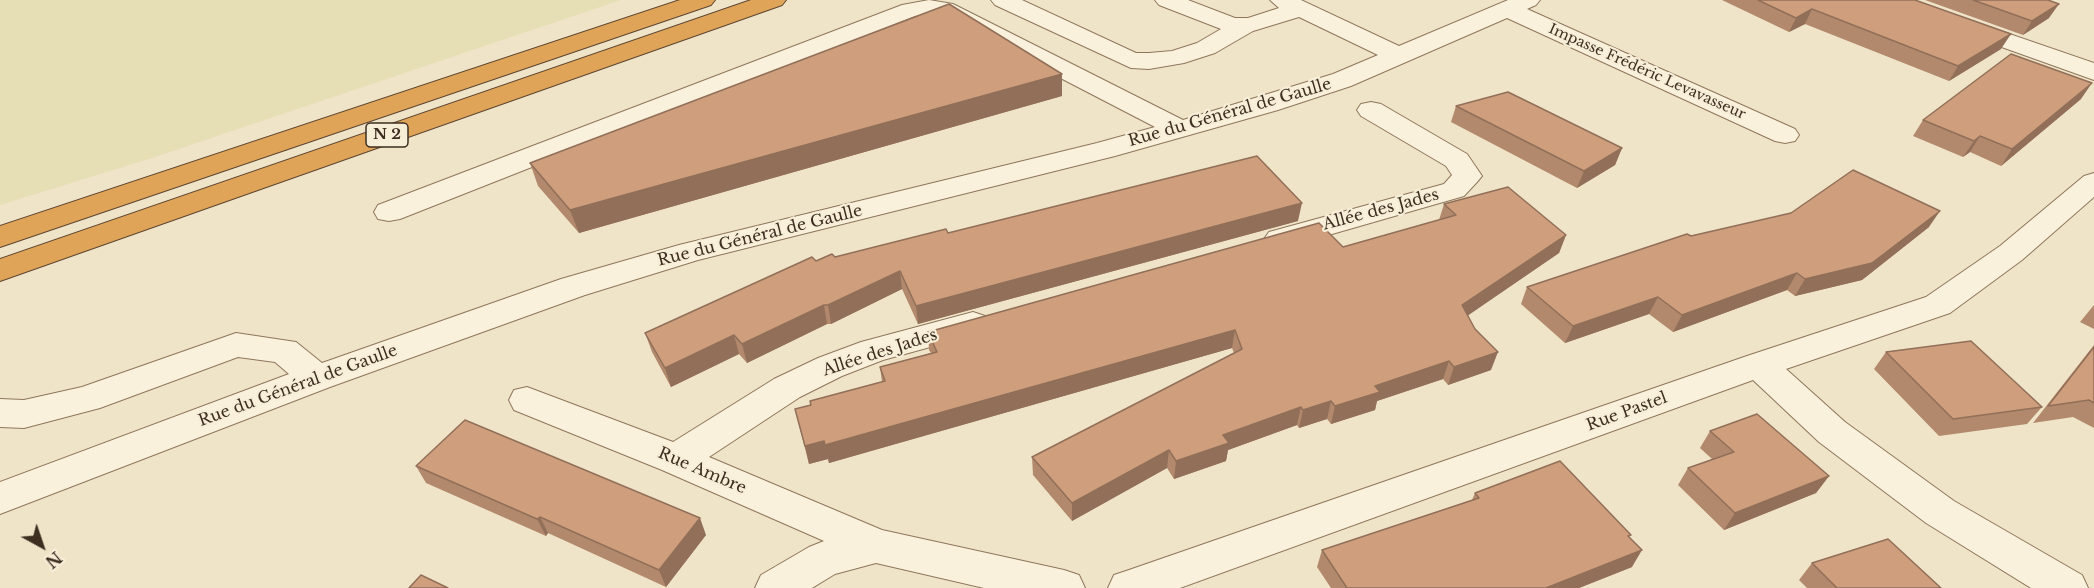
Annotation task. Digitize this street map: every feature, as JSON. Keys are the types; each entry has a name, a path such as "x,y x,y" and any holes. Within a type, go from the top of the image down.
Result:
{"highway":[{"name":"N 2","path":"0,237 703,0"},
{"name":"N 2","path":"0,270 774,0"}],"street":[{"path":"1003,0 1131,60 1149,61 1175,58 1206,48 1247,25 1291,5 1399,56"},
{"path":"1167,0 1221,22 1247,25"},
{"name":"Rue du Général de Gaulle","path":"0,498 317,378 573,287 690,252 1105,150 1268,104 1342,80 1518,4"},
{"name":"Impasse Frédéric Levavasseur","path":"1518,4 1785,135"},
{"path":"389,212 899,14 930,7 945,9 1180,129"},
{"path":"1942,17 2094,72"},
{"name":"Allée des Jades","path":"1249,247 1454,190 1467,176 1457,160 1371,110"},
{"name":"Rue Pastel","path":"1129,588 1759,365 1938,305 2011,253 2094,182"},
{"name":"Allée des Jades","path":"676,459 787,388 830,367 873,351 999,316"},
{"path":"0,413 24,414 87,399 236,345 284,351 317,378"},
{"path":"1759,365 1832,432 1940,512 2067,588"},
{"name":"Rue Ambre","path":"527,400 676,459 876,546 1064,588"},
{"name":"Rue Ambre","path":"776,588 824,559 876,546"}],"shaded area":[{"path":"0,0 621,0 152,158 0,205"}],"building":[{"path":"1758,0 1915,0 2011,34 1958,66 1812,9 1796,18"},
{"path":"1973,0 2048,0 2059,4 2032,21"},
{"path":"949,4 1062,74 570,210 530,163"},
{"path":"2011,54 2092,83 2012,149 1980,136 1974,141 1923,120"},
{"path":"1508,92 1622,148 1584,171 1456,106"},
{"path":"1257,156 1302,203 916,306 900,271 742,344 734,335 665,368 645,333 812,257 816,261 832,254 835,257 946,229 948,233"},
{"path":"1853,170 1940,211 1872,263 1805,279 1797,273 1682,315 1658,297 1573,326 1527,287 1687,234 1691,236 1791,213"},
{"path":"1508,187 1566,235 1462,305 1475,329 1498,352 1454,367 1449,361 1375,386 1380,392 1335,406 1331,401 1303,410 1301,407 1223,435 1229,443 1176,461 1169,450 1072,503 1032,457 1242,349 1235,330 825,445 824,441 805,446 795,409 811,405 810,401 885,381 880,367 937,352 928,332 1319,223 1343,247 1456,215 1444,204"},
{"path":"1971,341 2042,407 1953,419 1886,352"},
{"path":"2094,347 2094,403 2089,400 2048,406"},
{"path":"1757,414 1829,476 1735,513 1688,468 1734,452 1710,431"},
{"path":"465,420 700,518 659,570 540,517 537,519 416,466"},
{"path":"1560,461 1631,535 1628,536 1642,550 1546,588 1347,588 1322,550 1479,498 1475,493"},
{"path":"1888,539 1941,588 1837,588 1812,563"},
{"path":"421,575 448,588 409,588"}]}
